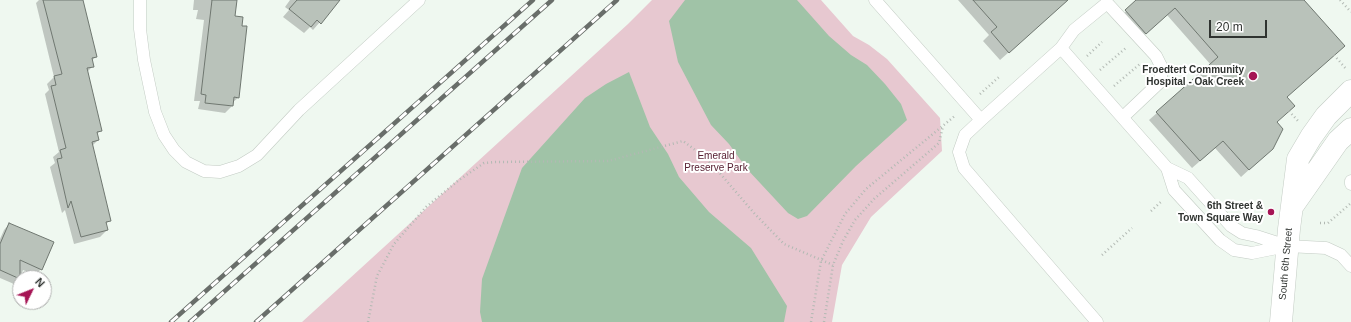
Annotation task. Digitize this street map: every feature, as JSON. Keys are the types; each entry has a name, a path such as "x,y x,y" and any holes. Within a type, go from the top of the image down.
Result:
{"street":[{"name":"South 6th Street","path":"1281,322 1287,246 1298,159 1349,80"},
{"name":"South 6th Street","path":"1292,207 1338,141 1351,129"}],"lane":[{"path":"140,0 140,29 144,60 155,112 164,135 174,150 186,162 204,171 220,172 239,166 257,155 299,110 419,0"},
{"path":"875,0 981,120"},
{"path":"1097,322 964,168 960,152 965,135 1061,48 1074,30 1107,3 1156,56 1161,66 1161,81 1123,117"},
{"path":"1061,48 1167,168 1174,190 1220,240 1234,250 1252,253 1287,246"},
{"path":"1167,168 1188,178 1231,226 1242,233 1287,246 1326,248 1341,255 1351,266"}],"path":[{"path":"1340,0 1351,12"},
{"path":"1090,80 1138,37"},
{"path":"1104,96 1152,52"},
{"path":"1334,55 1349,80"},
{"path":"977,96 999,77"},
{"path":"1289,111 1300,123"},
{"path":"811,322 822,261 845,214 866,189 957,114"},
{"path":"824,322 833,265 843,241 855,220 874,199 939,143 943,125"},
{"path":"368,322 377,276 394,244 426,207 459,180 484,163 608,161 683,141 702,155 718,171 754,213 784,244 833,265"},
{"path":"1151,211 1167,197"},
{"path":"1320,223 1328,224 1351,203"},
{"path":"1102,255 1132,228"}],"green space":[{"name":"Emerald Preserve Park","path":"652,0 821,0 853,36 869,45 887,59 940,118 942,151 871,217 842,265 832,322 302,322 628,24"}],"shaded area":[{"path":"685,0 797,0 829,36 851,55 867,65 885,84 901,104 907,120 856,166 807,216 798,219 788,213 747,169 729,144 711,125 678,62 669,21"},
{"path":"629,72 650,127 668,154 679,177 709,212 751,248 787,306 784,322 482,322 480,312 482,279 522,168 585,98 606,84"}],"building":[{"path":"43,0 83,0 97,57 92,58 94,67 87,68 102,131 97,132 99,140 92,142 111,221 106,222 108,230 81,237 71,201 68,208 57,159 62,158 60,150 66,148 51,86 56,85 54,76 62,74"},
{"path":"212,0 237,0 235,16 243,17 242,26 247,26 239,98 234,97 233,106 205,103 206,95 201,94"},
{"path":"297,0 340,0 321,24 317,20 311,27 289,9"},
{"path":"973,0 1068,0 1009,53 991,32 997,27"},
{"name":"Froedtert Community Hospital - Oak Creek","path":"1136,0 1304,0 1345,46 1287,97 1295,106 1277,122 1283,129 1273,149 1249,170 1223,141 1200,161 1156,112 1218,57 1175,8 1146,34 1125,10"},
{"path":"9,223 54,242 42,270 20,260 20,270 12,270 12,275 0,270 0,244"}],"railway":[{"path":"171,322 533,0"},
{"path":"190,322 552,0"},
{"path":"256,322 617,0"}],"place":[{"name":"Froedtert Community Hospital - Oak Creek","path":"1253,76"},
{"name":"6th Street & Town Square Way","path":"1271,212"}]}
